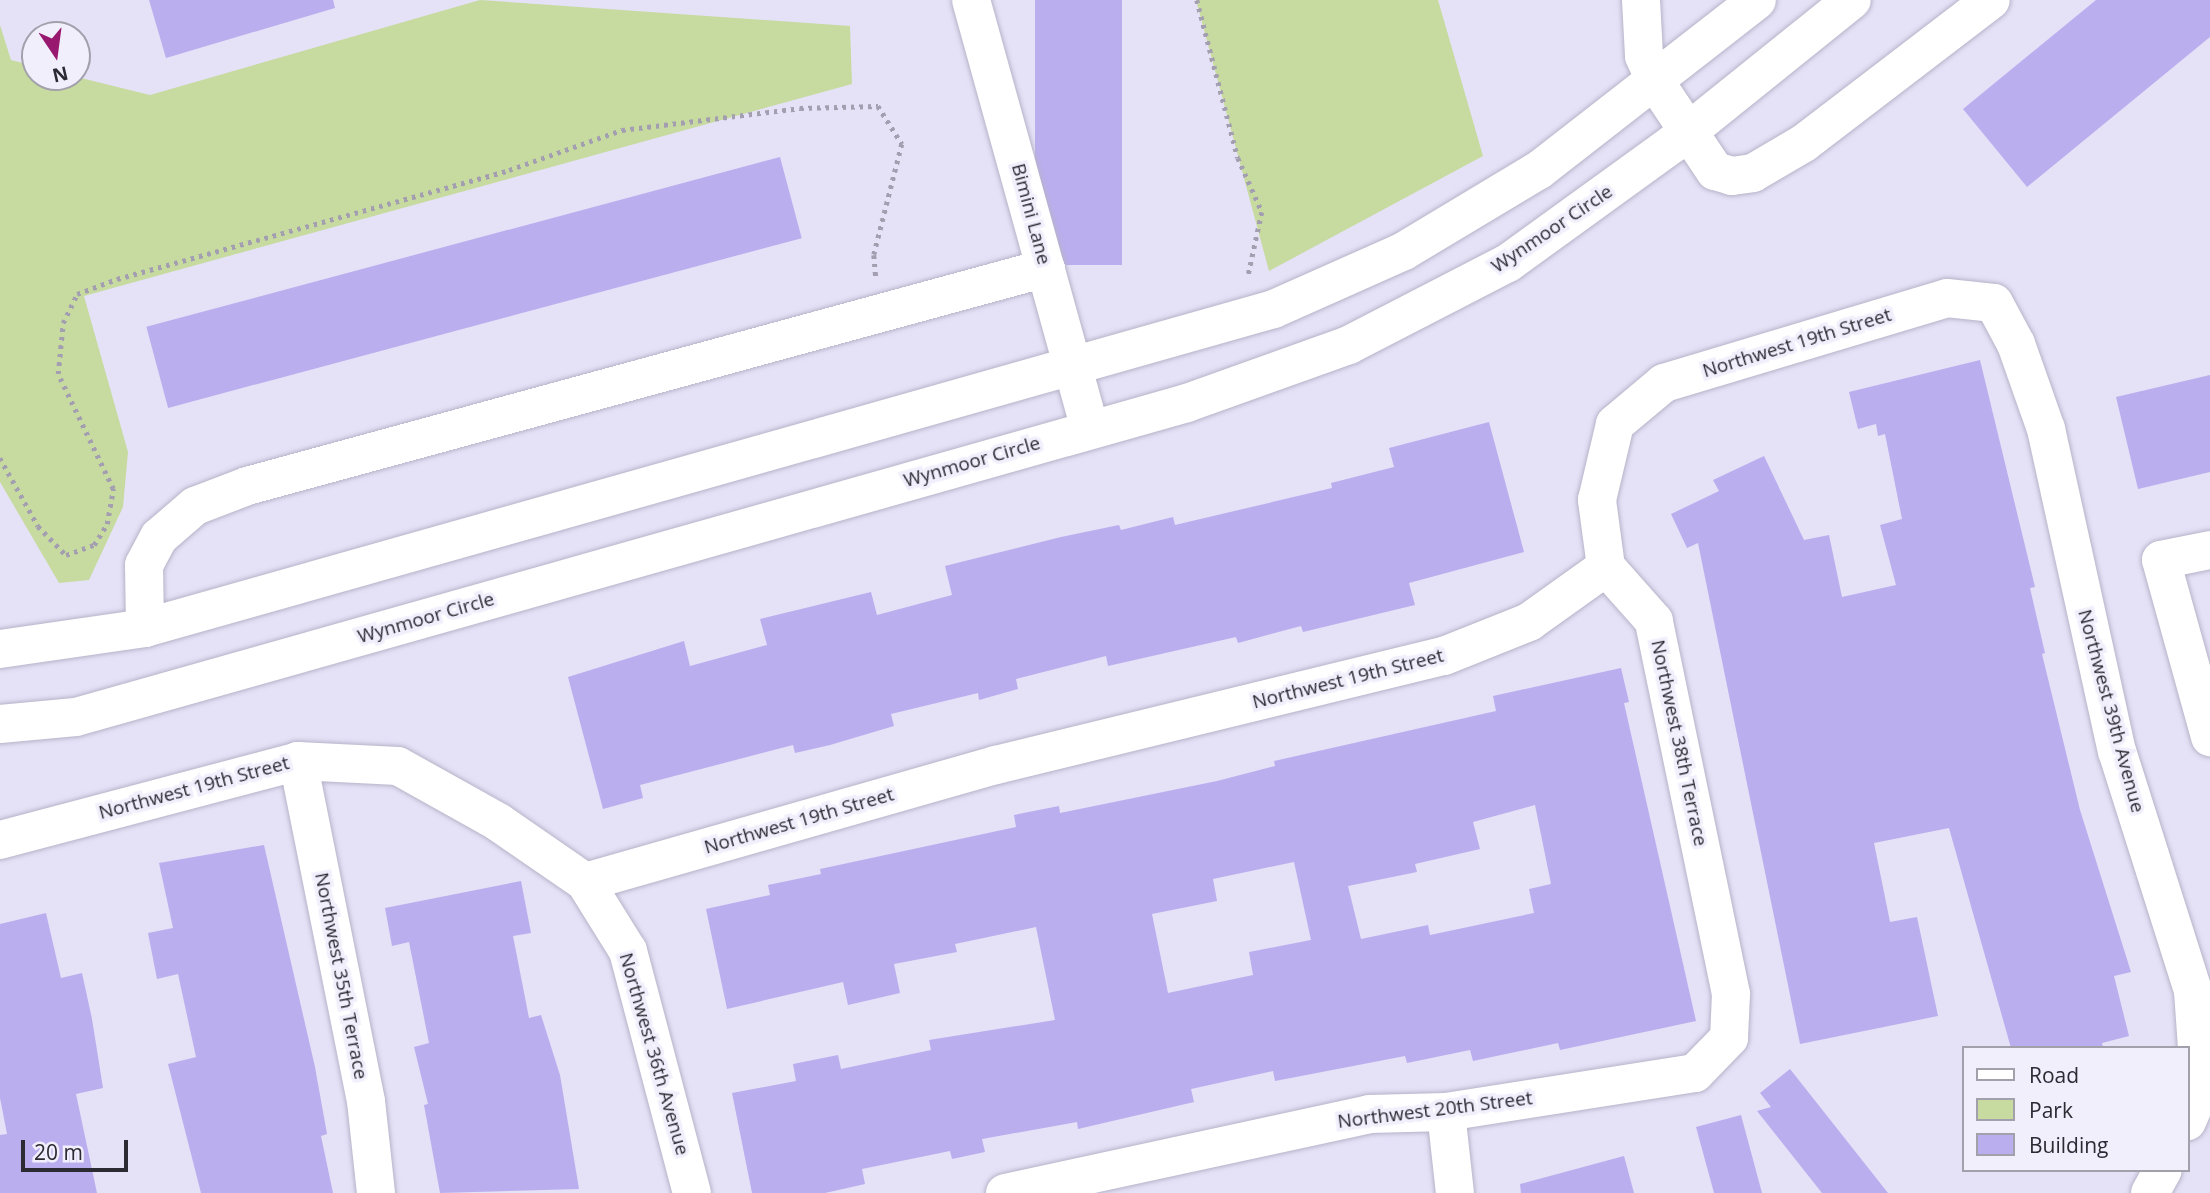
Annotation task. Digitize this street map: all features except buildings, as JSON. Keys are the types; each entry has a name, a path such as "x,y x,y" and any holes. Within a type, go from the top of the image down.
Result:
{"street":[{"name":"Bimini Lane","path":"971,0 1090,429"},
{"path":"1641,0 1644,56 1656,83 1715,171 1732,176 1753,173 1804,143 1991,0"},
{"path":"0,649 145,628 1274,309 1404,251 1539,170 1656,83 1758,0"},
{"name":"Wynmoor Circle","path":"0,724 76,717 1187,403 1349,345 1508,263 1688,132 1852,0"},
{"path":"145,628 144,565 159,537 195,506 247,486 1046,268"},
{"name":"Northwest 19th Street","path":"0,840 298,761 398,766 498,822 585,882 996,765 1444,656 1529,622 1606,567 1597,500 1615,424 1664,383 1947,298 1994,303"},
{"name":"Northwest 39th Avenue","path":"1994,303 2016,344 2046,429 2117,751 2193,992 2200,1091 2189,1116"},
{"path":"2210,550 2161,560 2210,735"},
{"name":"Northwest 38th Terrace","path":"1606,567 1654,621 1731,994 1730,1038"},
{"name":"Northwest 35th Terrace","path":"298,761 366,1101 376,1193"},
{"name":"Northwest 36th Avenue","path":"585,882 628,951 692,1193"},
{"name":"Northwest 20th Street","path":"1005,1193 1368,1114 1446,1112 1695,1073 1730,1038"},
{"path":"1446,1112 1455,1193"},
{"path":"2150,1193 2162,1172"}],"path":[{"path":"1198,0 1238,158 1262,212 1253,267 1228,322"},
{"path":"0,458 38,526 66,555 94,545 107,524 113,489 58,374 64,323 77,294 117,279 509,170 622,130 800,108 878,106 902,144 874,255 880,313"}],"green space":[{"path":"480,0 850,26 852,84 84,296 128,452 123,507 89,580 59,583 0,482 0,25 11,60 21,62 21,91 91,91 91,80 150,95"},
{"path":"1196,0 1438,0 1483,156 1269,271"}]}
